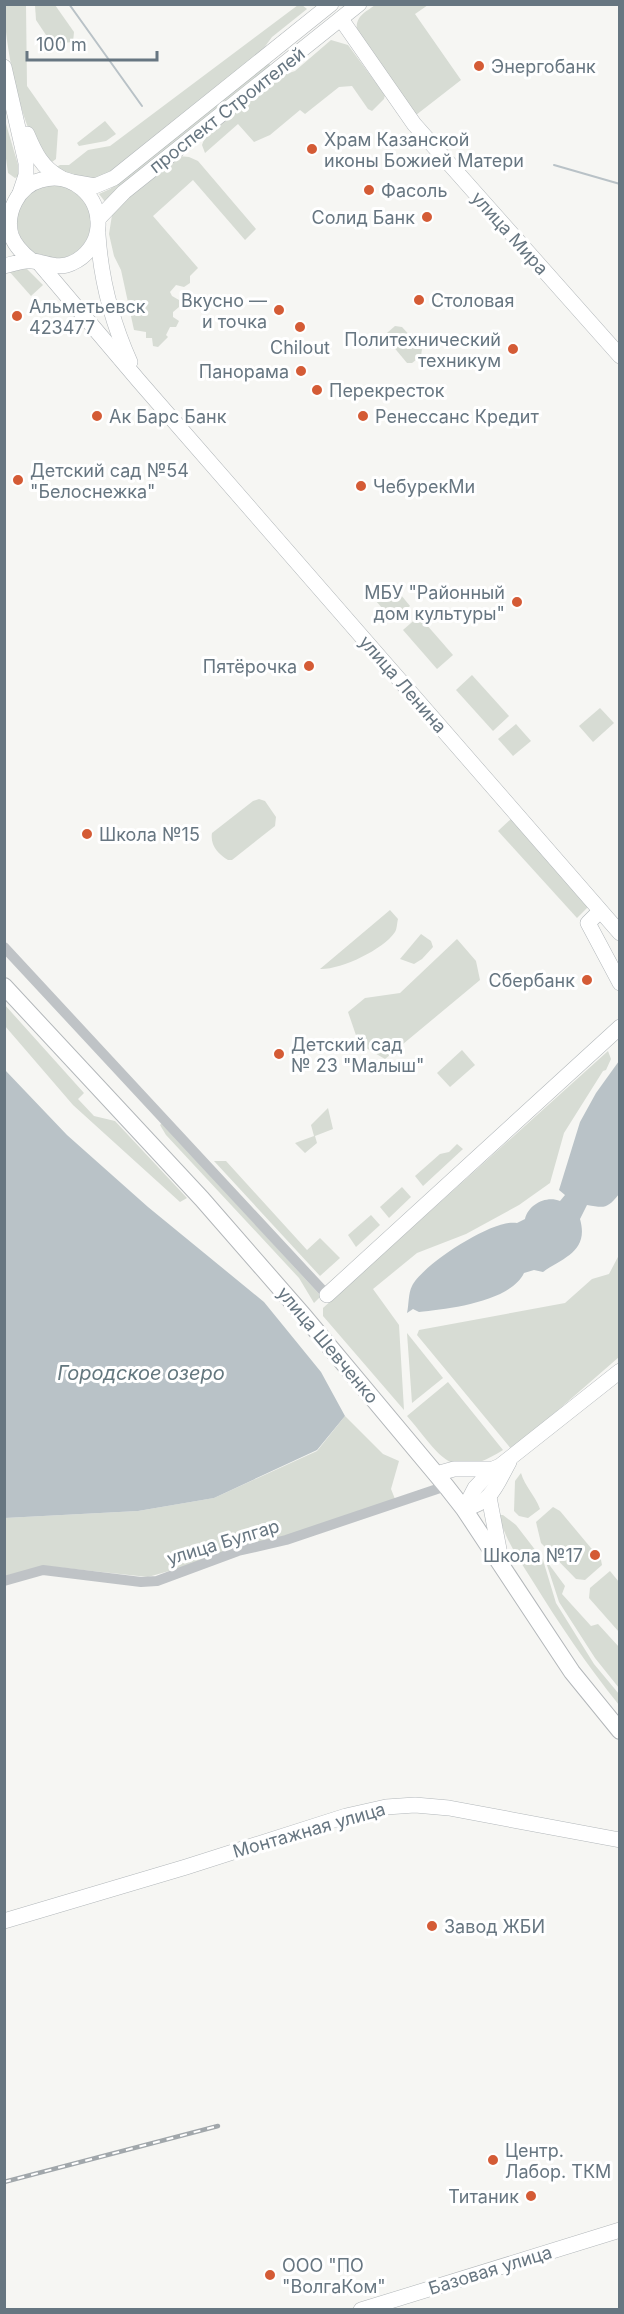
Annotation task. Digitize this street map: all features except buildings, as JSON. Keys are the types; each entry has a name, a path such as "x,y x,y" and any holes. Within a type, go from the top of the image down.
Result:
{"main road":[{"name":"улица Шевченко","path":"4,986 210,1208 441,1480 464,1509 572,1672 620,1731"}],"street":[{"name":"проспект Строителей","path":"66,180 95,186 114,178 331,4"},
{"name":"проспект Строителей","path":"98,226 124,192 282,68 359,4"},
{"name":"улица Мира","path":"341,19 414,124 620,356"},
{"path":"270,53 282,68"},
{"path":"4,67 26,164 23,189 11,210 7,230 18,249 35,262"},
{"path":"4,266 35,262 60,267 71,263 83,257 93,245 98,226 95,204 86,191 51,173 34,152 9,87"},
{"path":"18,195 29,185 41,180 66,180"},
{"name":"улица Ленина","path":"98,226 101,270 117,334 139,381"},
{"name":"улица Ленина","path":"35,262 620,933"},
{"path":"600,911 588,922 620,983"},
{"path":"4,947 327,1295 620,1027"},
{"path":"464,1509 475,1488 493,1469 511,1459 620,1371"},
{"path":"464,1509 479,1505 489,1497 511,1459"},
{"path":"441,1480 454,1469 493,1469"},
{"name":"улица Булгар","path":"4,1581 43,1570 141,1582 157,1581 238,1551 286,1540 441,1480"},
{"path":"489,1497 503,1568"},
{"name":"Монтажная улица","path":"4,1921 346,1816 386,1807 448,1808 620,1840"},
{"name":"Базовая улица","path":"361,2310 620,2230"}],"shaded area":[{"path":"4,5 26,5 27,86 58,130 56,159 48,165 38,150 22,111 11,65"},
{"path":"35,5 55,5 74,32 73,42 52,44 36,20"},
{"path":"298,5 307,9 272,37 258,56 113,172 89,180 54,168 69,165 88,150 110,146"},
{"path":"375,5 428,5 415,14 461,80 416,115 357,30 359,18"},
{"path":"331,40 348,45 385,95 372,111 368,109 352,86 339,87 305,114 300,110 270,135 254,142 238,124 205,153 202,145 205,137 277,77 295,71"},
{"path":"268,62 272,68 106,203 99,194 110,189"},
{"path":"4,117 21,175 15,178 8,173"},
{"path":"105,121 116,134 106,141 79,146 77,143"},
{"path":"179,156 198,161 256,229 245,240 193,180 153,216 198,268 190,276 190,283 184,287 176,285 170,292 179,300 179,307 173,312 173,317 179,321 176,327 170,327 166,335 168,337 158,347 153,346 152,338 146,338 146,332 134,330 121,270 114,256 109,234 112,215 118,205"},
{"path":"54,185 75,191 85,201 91,222 85,243 75,253 54,259 33,253 23,243 17,222 23,201 33,191"},
{"path":"27,269 43,285 31,296 8,270"},
{"path":"395,326 402,327 422,349 421,356 412,363 407,363 387,339 387,333"},
{"path":"389,589 396,589 410,606 393,620 375,600"},
{"path":"419,616 453,655 437,669 403,630"},
{"path":"472,675 509,716 493,731 456,690"},
{"path":"600,708 614,723 593,742 579,726"},
{"path":"516,724 531,741 513,756 498,739"},
{"path":"259,799 265,801 276,817 275,826 232,860 228,860 216,849 212,841 212,833 253,801"},
{"path":"512,818 589,906 577,918 498,831"},
{"path":"390,910 398,919 396,931 381,946 360,958 338,966 320,969"},
{"path":"421,934 431,941 433,947 414,964 400,959"},
{"path":"457,939 476,961 480,980 385,1059 359,1044 348,1012 365,998 400,993"},
{"path":"4,1004 84,1093 78,1099 94,1116 115,1121 187,1198 180,1202 73,1105 5,1026"},
{"path":"462,1050 475,1065 450,1087 437,1073"},
{"path":"608,1051 611,1059 606,1070 603,1071 564,1133 550,1183 519,1205 466,1234 417,1253 373,1289 399,1325 404,1410 323,1316 323,1308"},
{"path":"328,1108 333,1129 315,1136 317,1143 305,1153 295,1143 314,1136 311,1125"},
{"path":"162,1123 321,1296 314,1303 299,1278 166,1135 160,1125"},
{"path":"457,1144 463,1149 423,1186 415,1176 440,1154 449,1152"},
{"path":"214,1161 226,1161 307,1250 320,1238 340,1258 320,1276"},
{"path":"402,1187 411,1197 389,1218 380,1207"},
{"path":"371,1215 380,1225 356,1247 348,1235"},
{"path":"619,1255 619,1357 512,1450 417,1335 419,1330 565,1303 592,1279 609,1274"},
{"path":"407,1333 443,1378 412,1403"},
{"path":"448,1382 503,1450 470,1465 458,1464 438,1453 407,1416"},
{"path":"345,1416 383,1454 399,1461 391,1489 395,1499 296,1535 148,1577 46,1566 5,1578 5,1518 138,1511 214,1498 317,1451"},
{"path":"521,1473 540,1509 528,1518 519,1516 514,1511 515,1481"},
{"path":"553,1507 560,1511 601,1560 602,1565 585,1580 576,1579 541,1543 536,1522"},
{"path":"499,1515 503,1515 516,1525 543,1560 556,1603 594,1664 619,1694 619,1705 542,1596 513,1549"},
{"path":"545,1559 565,1586 562,1594 591,1626 598,1624 619,1647 619,1688 595,1658 559,1602"},
{"path":"610,1571 619,1582 619,1632 589,1598 590,1588"}],"water":[{"path":"619,1061 619,1194 605,1206 587,1205 580,1219 581,1239 573,1252 543,1272 534,1270 524,1273 517,1283 492,1297 446,1309 419,1312 413,1309 407,1313 412,1286 418,1277 444,1256 476,1235 506,1223 517,1223 525,1219 530,1209 538,1202 549,1199 560,1201 565,1195 559,1190 580,1122 596,1093"},
{"name":"Городское озеро","path":"5,1070 67,1135 148,1207 264,1302 321,1372 345,1416 317,1450 214,1498 138,1511 5,1518"}],"waterway":[{"path":"69,4 142,106"},
{"path":"554,165 620,184"}],"railway":[{"path":"4,2182 218,2126"}],"place":[{"name":"Энергобанк","path":"479,66"},
{"name":"Храм Казанской иконы Божией Матери","path":"312,149"},
{"name":"Фасоль","path":"369,190"},
{"name":"Солид Банк","path":"427,217"},
{"name":"Столовая","path":"419,300"},
{"name":"Вкусно — и точка","path":"279,310"},
{"name":"Альметьевск 423477","path":"17,316"},
{"name":"Chilout","path":"300,327"},
{"name":"Политехнический техникум","path":"513,349"},
{"name":"Панорама","path":"301,371"},
{"name":"Перекресток","path":"317,390"},
{"name":"Ак Барс Банк","path":"97,416"},
{"name":"Ренессанс Кредит","path":"363,416"},
{"name":"Детский сад №54 \"Белоснежка\"","path":"18,480"},
{"name":"ЧебурекМи","path":"361,486"},
{"name":"МБУ \"Районный дом культуры\"","path":"517,602"},
{"name":"Пятёрочка","path":"309,666"},
{"name":"Школа №15","path":"87,834"},
{"name":"Сбербанк","path":"587,980"},
{"name":"Детский сад № 23 \"Малыш\"","path":"279,1054"},
{"name":"Школа №17","path":"595,1555"},
{"name":"Завод ЖБИ","path":"432,1926"},
{"name":"Центр. Лабор. ТКМ","path":"493,2160"},
{"name":"Титаник","path":"531,2196"},
{"name":"ООО \"ПО \"ВолгаКом\"","path":"270,2275"}]}
